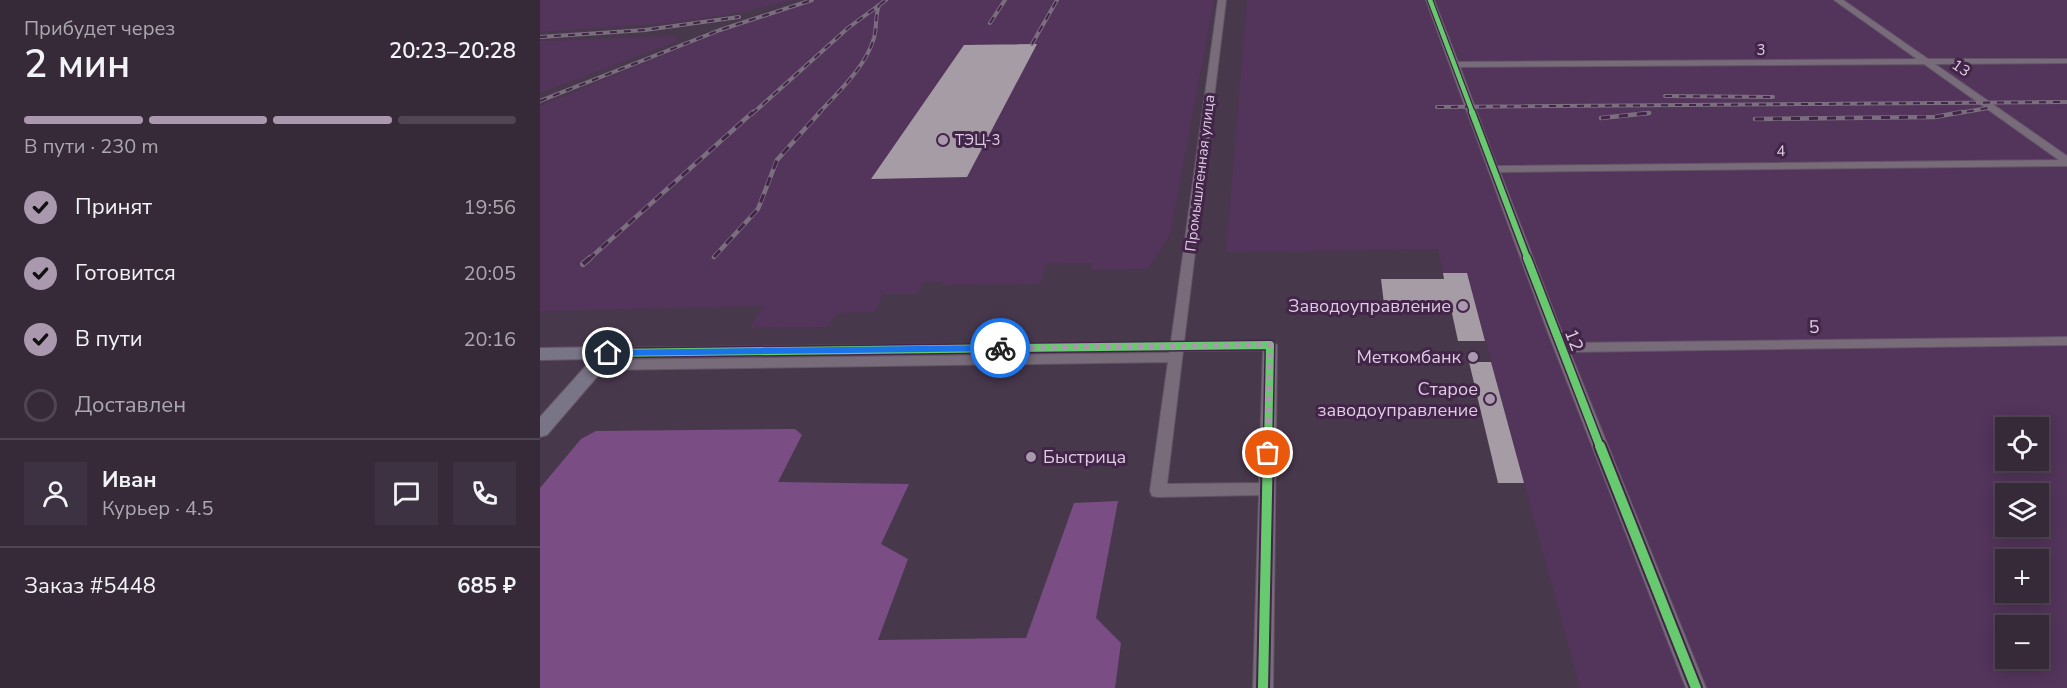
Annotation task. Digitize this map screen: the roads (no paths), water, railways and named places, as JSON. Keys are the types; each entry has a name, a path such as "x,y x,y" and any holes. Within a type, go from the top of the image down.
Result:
{"main road":[{"path":"540,354 602,359"},
{"path":"540,366 602,359"},
{"path":"540,430 602,359"}],"street":[{"name":"Промышленная улица","path":"1222,0 1158,491 1267,489"},
{"name":"12","path":"1430,0 1561,348 1696,688"},
{"name":"13","path":"1838,0 2067,162"},
{"name":"3","path":"1455,65 2067,61"},
{"name":"4","path":"1494,169 2067,162"},
{"name":"5","path":"1561,348 2067,341"},
{"path":"602,359 1177,351 1270,345 1263,688"}],"railway":[{"path":"540,101 720,30 812,0"},
{"path":"879,5 886,0"},
{"path":"990,23 1005,0"},
{"path":"1032,44 1057,0"},
{"path":"752,114 848,28 879,5"},
{"path":"818,114 851,79 870,49 879,5"},
{"path":"540,37 645,30 739,17"},
{"path":"1665,96 1773,97"},
{"path":"1437,107 2067,102"},
{"path":"1953,114 1988,108"},
{"path":"588,260 753,112"},
{"path":"714,257 758,209 777,160 820,112"},
{"path":"1755,119 1935,117 1962,112"},
{"path":"1601,118 1649,113 1640,114"},
{"path":"583,264 590,258"}],"place":[{"name":"ТЭЦ-3","path":"943,140"},
{"name":"Заводоуправление","path":"1463,306"},
{"name":"Меткомбанк","path":"1473,357"},
{"name":"Старое заводоуправление","path":"1490,399"},
{"name":"Быстрица","path":"1031,457"}]}
